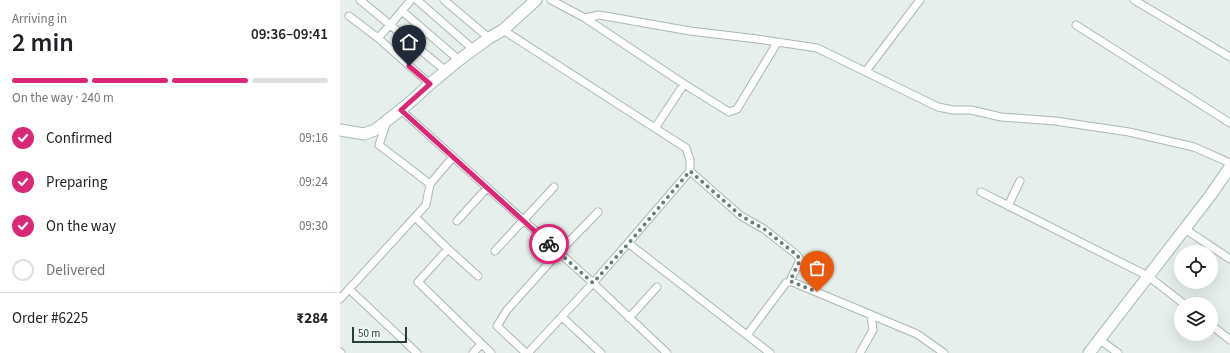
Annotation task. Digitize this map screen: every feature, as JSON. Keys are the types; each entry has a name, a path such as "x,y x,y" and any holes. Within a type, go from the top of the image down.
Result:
{"street":[{"path":"360,0 446,71"},
{"path":"378,38 411,0"},
{"path":"417,0 474,50"},
{"path":"444,0 489,38"},
{"path":"340,130 364,134 375,130 460,60 489,38 503,30 536,0"},
{"path":"551,0 585,18 729,112 737,109 777,43"},
{"path":"866,71 920,0"},
{"path":"1134,0 1230,57"},
{"path":"402,11 460,60"},
{"path":"585,18 599,15 690,31 757,38 777,43 818,48 938,107 953,110 971,110 1001,117 1055,121 1129,132 1194,147 1230,163"},
{"path":"349,16 378,38 430,84"},
{"path":"1076,25 1230,123"},
{"path":"503,30 686,148 690,160 690,171 628,244 562,317 527,353 497,326 507,310 559,252 598,212"},
{"path":"655,128 684,84"},
{"path":"401,110 593,283 663,352"},
{"path":"387,120 379,145 430,184"},
{"path":"340,299 426,205 430,184 453,157"},
{"path":"1089,353 1185,229 1230,167"},
{"path":"690,171 741,216 764,229 797,255 800,260 790,281 786,283 747,335"},
{"path":"1008,206 1020,181"},
{"path":"495,251 554,187"},
{"path":"458,221 487,188"},
{"path":"981,192 1148,276 1175,297"},
{"path":"415,217 478,276"},
{"path":"1185,229 1230,259"},
{"path":"628,244 770,353"},
{"path":"448,249 418,282 491,353"},
{"path":"790,281 917,334 944,353"},
{"path":"630,318 657,287"},
{"path":"349,289 417,353"},
{"path":"860,353 873,330 871,315"},
{"path":"562,317 601,353"},
{"path":"1218,331 1230,340"},
{"path":"1100,340 1118,353"},
{"path":"473,353 482,344"}],"way so far":[{"path":"549,244 593,283 690,171 741,216 764,229 797,255 800,260 790,281 817,292"}],"route":[{"path":"409,66 430,84 401,110 549,244"}]}
